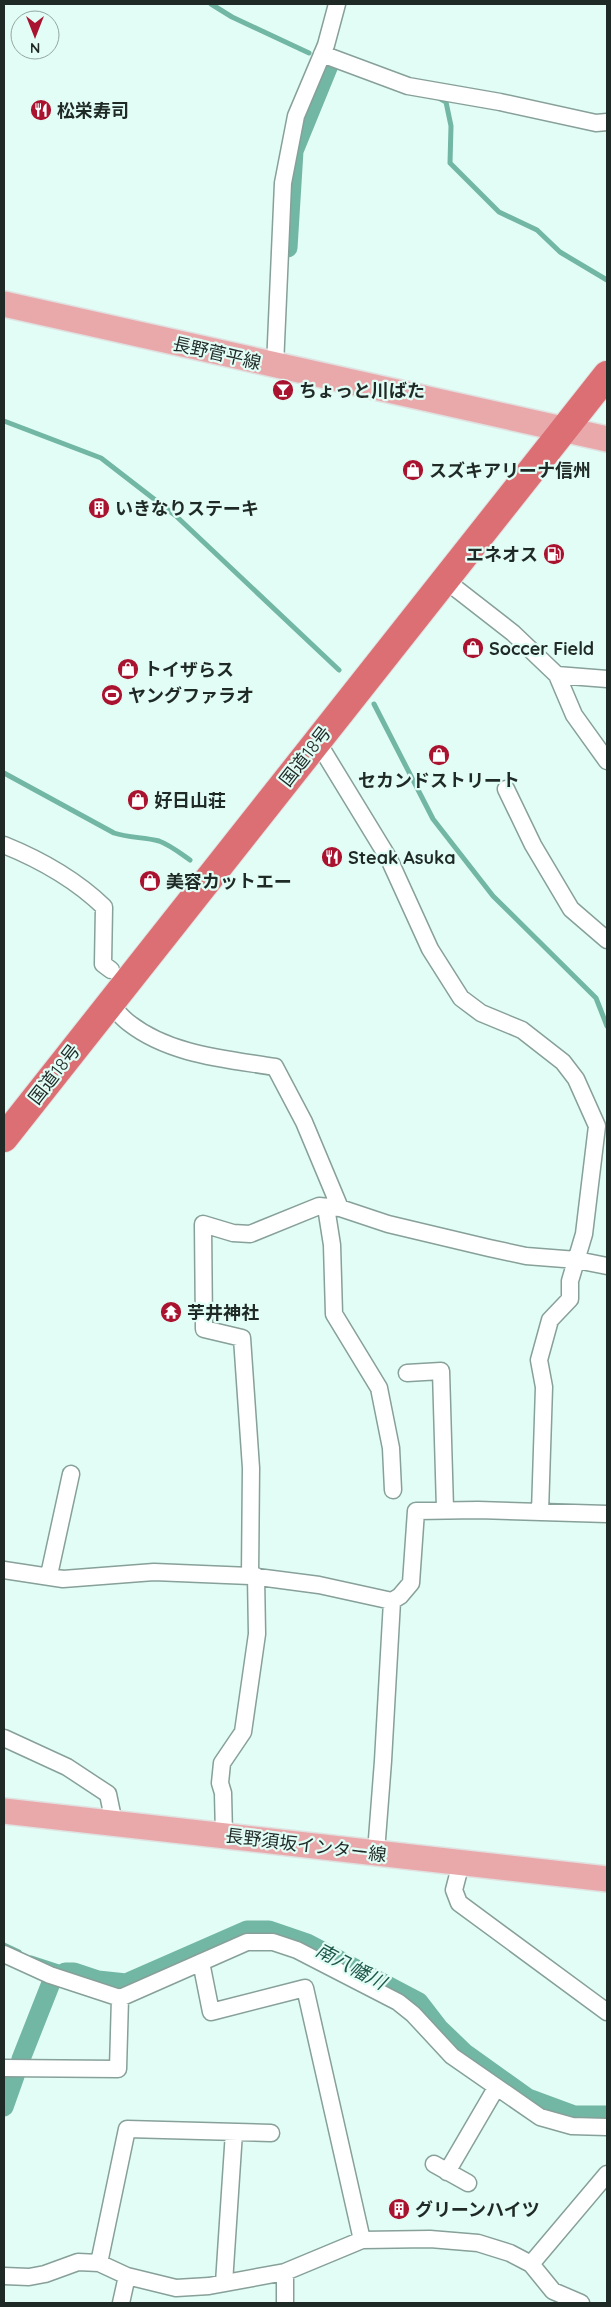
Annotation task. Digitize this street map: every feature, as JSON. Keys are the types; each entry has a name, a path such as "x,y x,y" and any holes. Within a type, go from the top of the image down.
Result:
{"highway":[{"name":"国道18号","path":"4,1138 607,375"}],"main road":[{"name":"長野菅平線","path":"4,304 275,366 565,428 607,439"},
{"name":"長野須坂インター線","path":"4,1811 607,1879"}],"street":[{"path":"275,366 283,183 296,116 322,54 337,4"},
{"path":"322,54 408,86 500,102 596,123 607,122"},
{"path":"445,580 513,633 557,676 574,715 607,760"},
{"path":"557,676 607,679"},
{"path":"318,742 389,859 430,949 461,998 481,1013 522,1030 564,1062 576,1079 597,1126 584,1234 578,1260 570,1281 570,1299 550,1320 539,1360 544,1387 540,1512"},
{"path":"506,789 533,845 571,909 607,940"},
{"path":"4,845 34,857 88,892 104,908 103,964 111,970"},
{"path":"110,1004 129,1023 161,1041 198,1055 275,1067 304,1122 333,1208 334,1314 379,1388 391,1448 393,1490"},
{"path":"224,1835 223,1793 220,1783 222,1763 242,1732 257,1634 253,1576 251,1468 242,1338 204,1329 203,1224 233,1233 250,1234 319,1206 526,1256 578,1260 607,1266"},
{"path":"407,1374 441,1371 445,1509"},
{"path":"49,1575 71,1474"},
{"path":"4,1570 63,1578 154,1572 253,1576 319,1585 392,1601 400,1596 411,1583 416,1511 445,1509 607,1514"},
{"path":"376,1852 384,1761 392,1601"},
{"path":"4,1738 68,1767 108,1794 114,1823"},
{"path":"461,1863 454,1890 459,1903 607,2012"},
{"path":"4,1954 50,1975 120,1998 247,1942 273,1942 297,1950 398,2002 413,2014 452,2056 540,2117 572,2126 607,2127"},
{"path":"201,1962 211,2012 305,1988 362,2240"},
{"path":"4,2068 118,2069 120,1998"},
{"path":"468,2183 440,2168 496,2088"},
{"path":"99,2263 127,2128 271,2133"},
{"path":"224,2283 234,2132"},
{"path":"530,2264 607,2174"},
{"path":"4,2276 29,2277 45,2274 78,2262 99,2263 126,2276 176,2288 209,2286 286,2272 362,2240 430,2238 478,2244 510,2253 530,2264 553,2291 581,2303"},
{"path":"285,2303 286,2272"},
{"path":"121,2303 126,2276"}],"waterway":[{"path":"211,4 232,17 309,53"},
{"path":"288,248 294,151 330,63"},
{"path":"437,97 446,102 451,126 450,163 499,212 537,230 560,252 607,280"},
{"path":"4,421 101,458 176,516 339,670"},
{"path":"374,704 433,819 493,896 596,998 607,1026"},
{"path":"4,773 114,833 159,841 190,860"},
{"name":"南八幡川","path":"65,1972 74,1972 98,1980 126,1983 247,1930 269,1930 307,1943 419,2002 439,2028 465,2053 528,2098 574,2115 607,2115"},
{"path":"4,1945 19,1952"},
{"path":"31,1958 74,1972"},
{"name":"南八幡川","path":"21,2059 51,1983"},
{"name":"南八幡川","path":"4,2107 15,2076"}],"place":[{"name":"松栄寿司","path":"41,110"},
{"name":"ちょっと川ばた","path":"283,390"},
{"name":"スズキアリーナ信州","path":"413,470"},
{"name":"いきなりステーキ","path":"99,508"},
{"name":"エネオス","path":"554,554"},
{"name":"Soccer Field","path":"473,648"},
{"name":"トイザらス","path":"128,669"},
{"name":"ヤングファラオ","path":"112,695"},
{"name":"セカンドストリート","path":"439,755"},
{"name":"好日山荘","path":"138,800"},
{"name":"Steak Asuka","path":"332,857"},
{"name":"美容カットエー","path":"150,881"},
{"name":"芋井神社","path":"171,1312"},
{"name":"グリーンハイツ","path":"399,2209"}]}
